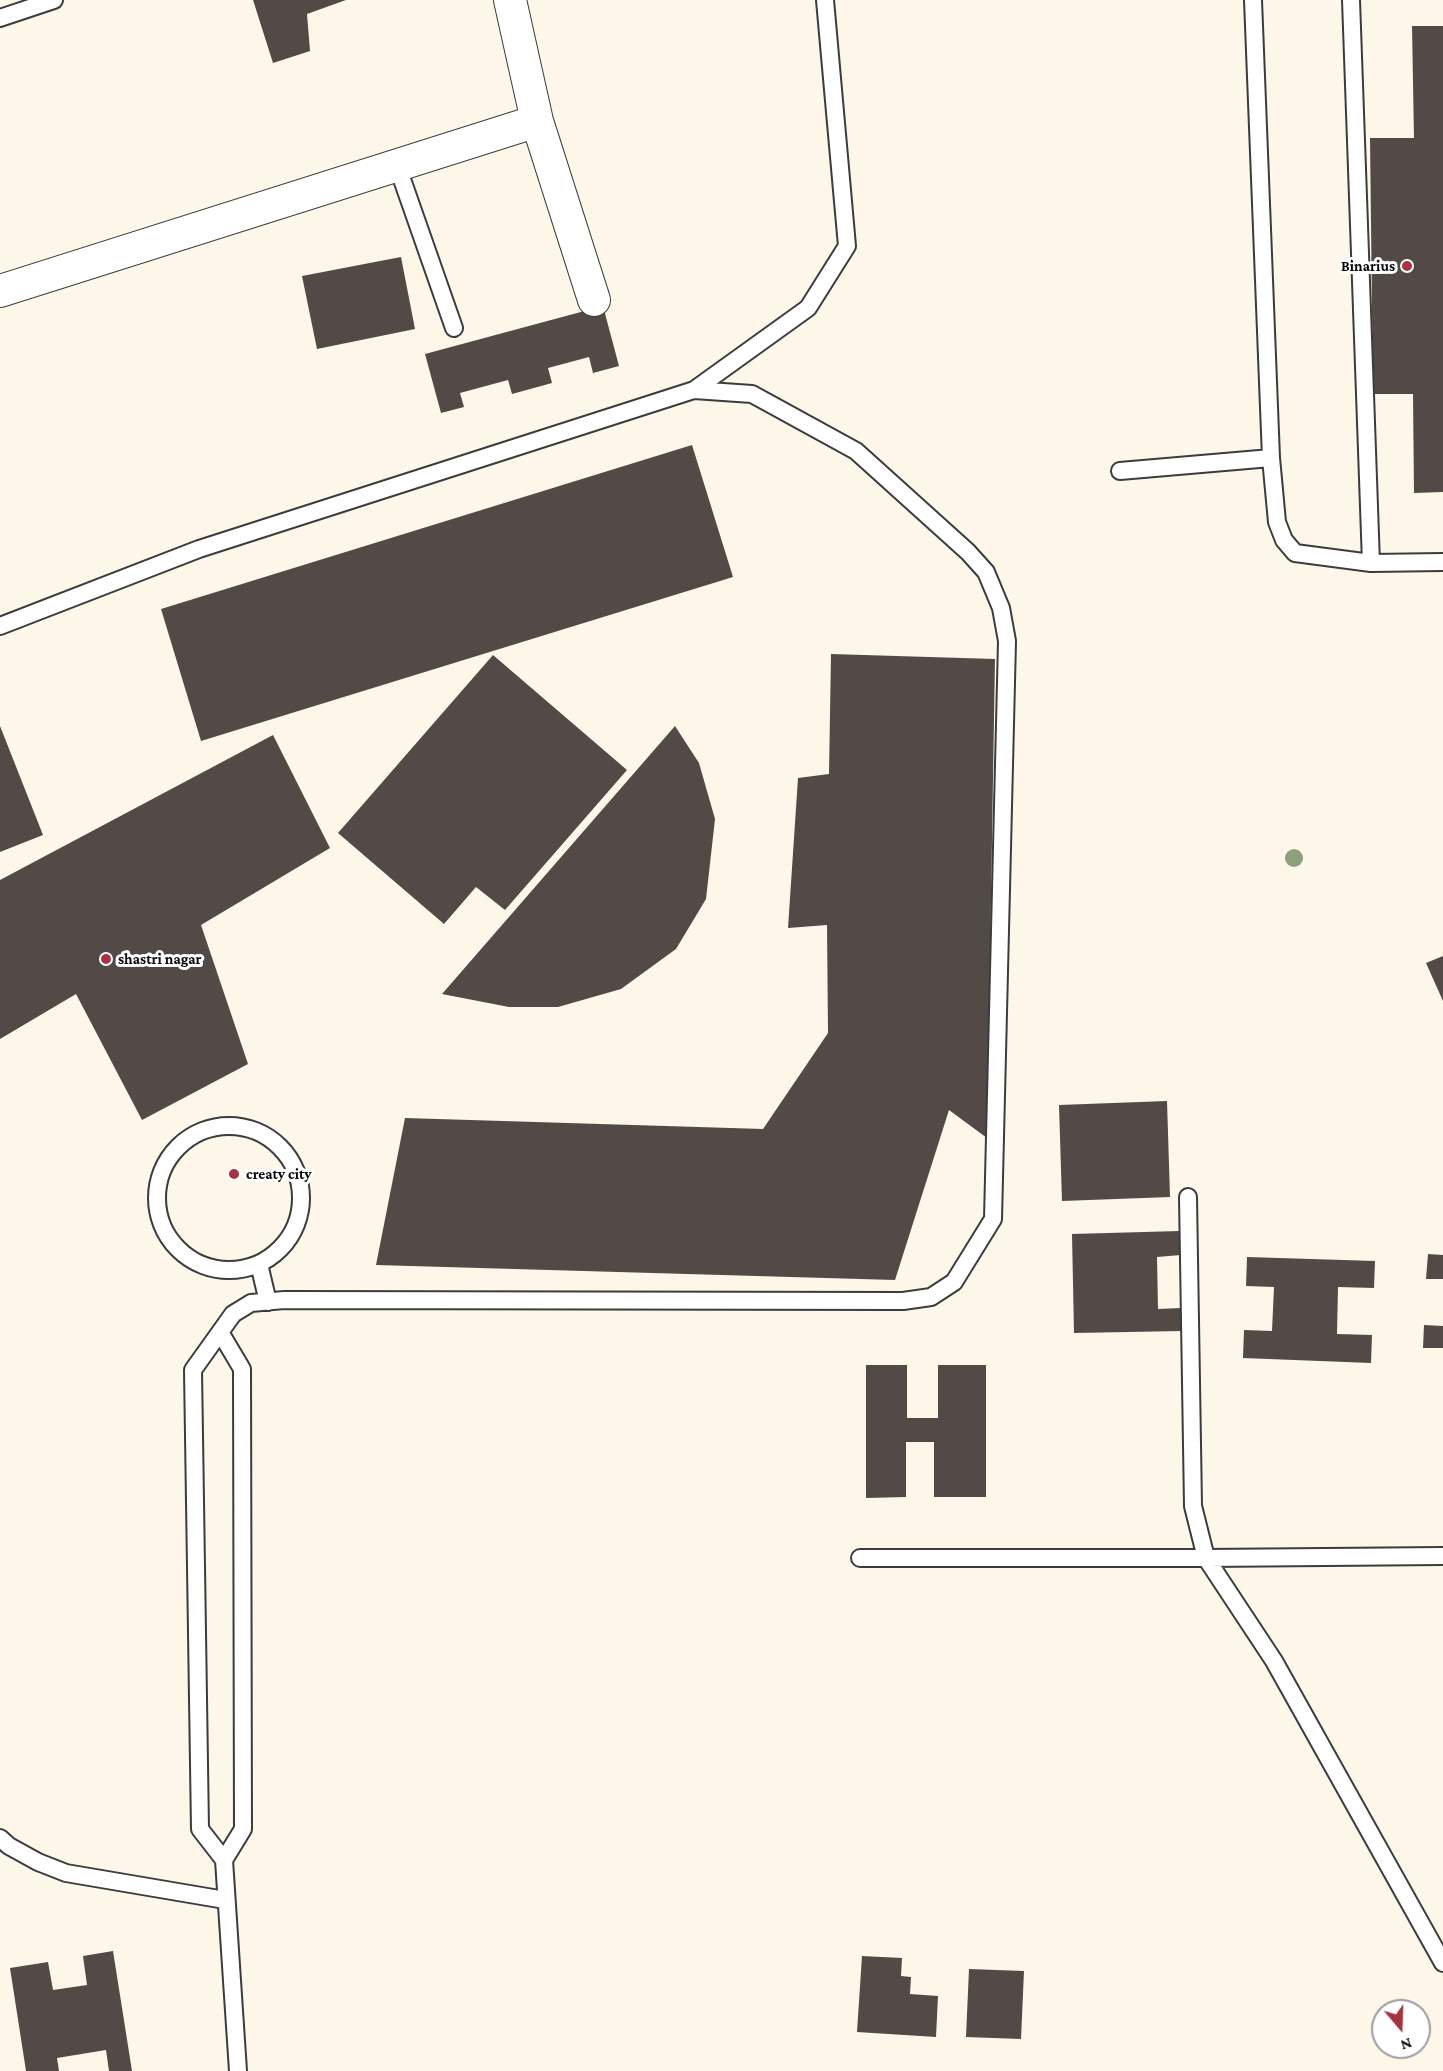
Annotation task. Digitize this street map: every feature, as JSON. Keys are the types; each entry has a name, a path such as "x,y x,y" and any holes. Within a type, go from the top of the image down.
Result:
{"street":[{"path":"510,0 537,121 594,300"},
{"path":"0,291 537,121"}],"lane":[{"path":"0,18 54,0"},
{"path":"0,626 199,549 694,390 808,308 846,246 825,0"},
{"path":"1252,0 1271,458 1277,522 1284,540 1295,553 1371,563 1443,562"},
{"path":"1351,0 1371,563"},
{"path":"397,165 454,328"},
{"path":"224,1860 200,1829 194,1370 233,1314 251,1303 268,1302 903,1301 931,1297 954,1282 993,1219 1007,641 1001,608 986,572 968,552 856,451 752,394 694,390"},
{"path":"1120,471 1271,458"},
{"path":"232,1125 256,1130 277,1143 292,1161 300,1184 301,1208 293,1231 279,1251 259,1264 237,1270 213,1268 191,1260 173,1245 161,1224 156,1202 159,1178 170,1156 187,1139 208,1129 232,1125"},
{"path":"1188,1197 1193,1506 1206,1558 1274,1661 1443,1963"},
{"path":"259,1264 268,1302"},
{"path":"220,1332 242,1369 243,1829 224,1860 238,2071"},
{"path":"860,1558 1443,1556"},
{"path":"0,1838 9,1846 38,1862 66,1874 225,1900"}],"building":[{"path":"253,0 346,0 307,14 310,51 273,63"},
{"name":"Binarius","path":"1412,26 1443,26 1443,492 1414,493 1413,394 1373,394 1370,138 1414,138"},
{"path":"401,257 415,329 317,349 302,276"},
{"path":"603,306 619,366 593,373 589,357 548,368 552,383 512,394 508,380 460,393 464,407 441,413 425,354"},
{"path":"692,445 733,577 201,741 161,609"},
{"path":"831,654 995,659 987,1138 949,1110 895,1280 376,1265 405,1118 763,1129 828,1033 827,925 788,928 798,778 829,774"},
{"path":"493,655 627,770 505,910 476,887 444,924 338,833"},
{"path":"0,726 43,835 0,852"},
{"path":"675,726 699,763 715,819 706,899 676,949 621,989 558,1007 509,1007 442,994"},
{"name":"shastri nagar","path":"273,735 330,848 201,925 248,1064 142,1120 76,994 0,1039 0,880"},
{"path":"1443,956 1443,1001 1426,963"},
{"path":"1167,1101 1170,1197 1062,1201 1059,1105"},
{"path":"1180,1231 1181,1255 1157,1257 1158,1309 1181,1308 1182,1331 1074,1333 1072,1234"},
{"path":"1428,1254 1443,1255 1443,1279 1426,1279"},
{"path":"1247,1257 1375,1261 1374,1288 1338,1287 1337,1334 1372,1335 1371,1363 1243,1358 1244,1330 1272,1331 1274,1287 1246,1286"},
{"path":"1424,1325 1443,1326 1443,1348 1423,1348"},
{"path":"866,1365 907,1365 907,1418 938,1418 938,1365 986,1365 986,1497 934,1497 934,1442 906,1442 906,1497 866,1498"},
{"path":"113,1951 132,2071 109,2071 106,2050 57,2058 59,2071 26,2071 10,1968 48,1962 53,1990 87,1985 83,1956"},
{"path":"862,1956 902,1958 901,1976 911,1977 910,1994 938,1996 936,2037 857,2032"},
{"path":"969,1969 1024,1971 1021,2039 966,2037"}],"place":[{"name":"Binarius","path":"1407,266"},
{"name":"shastri nagar","path":"106,959"},
{"name":"creaty city","path":"234,1174"}]}
